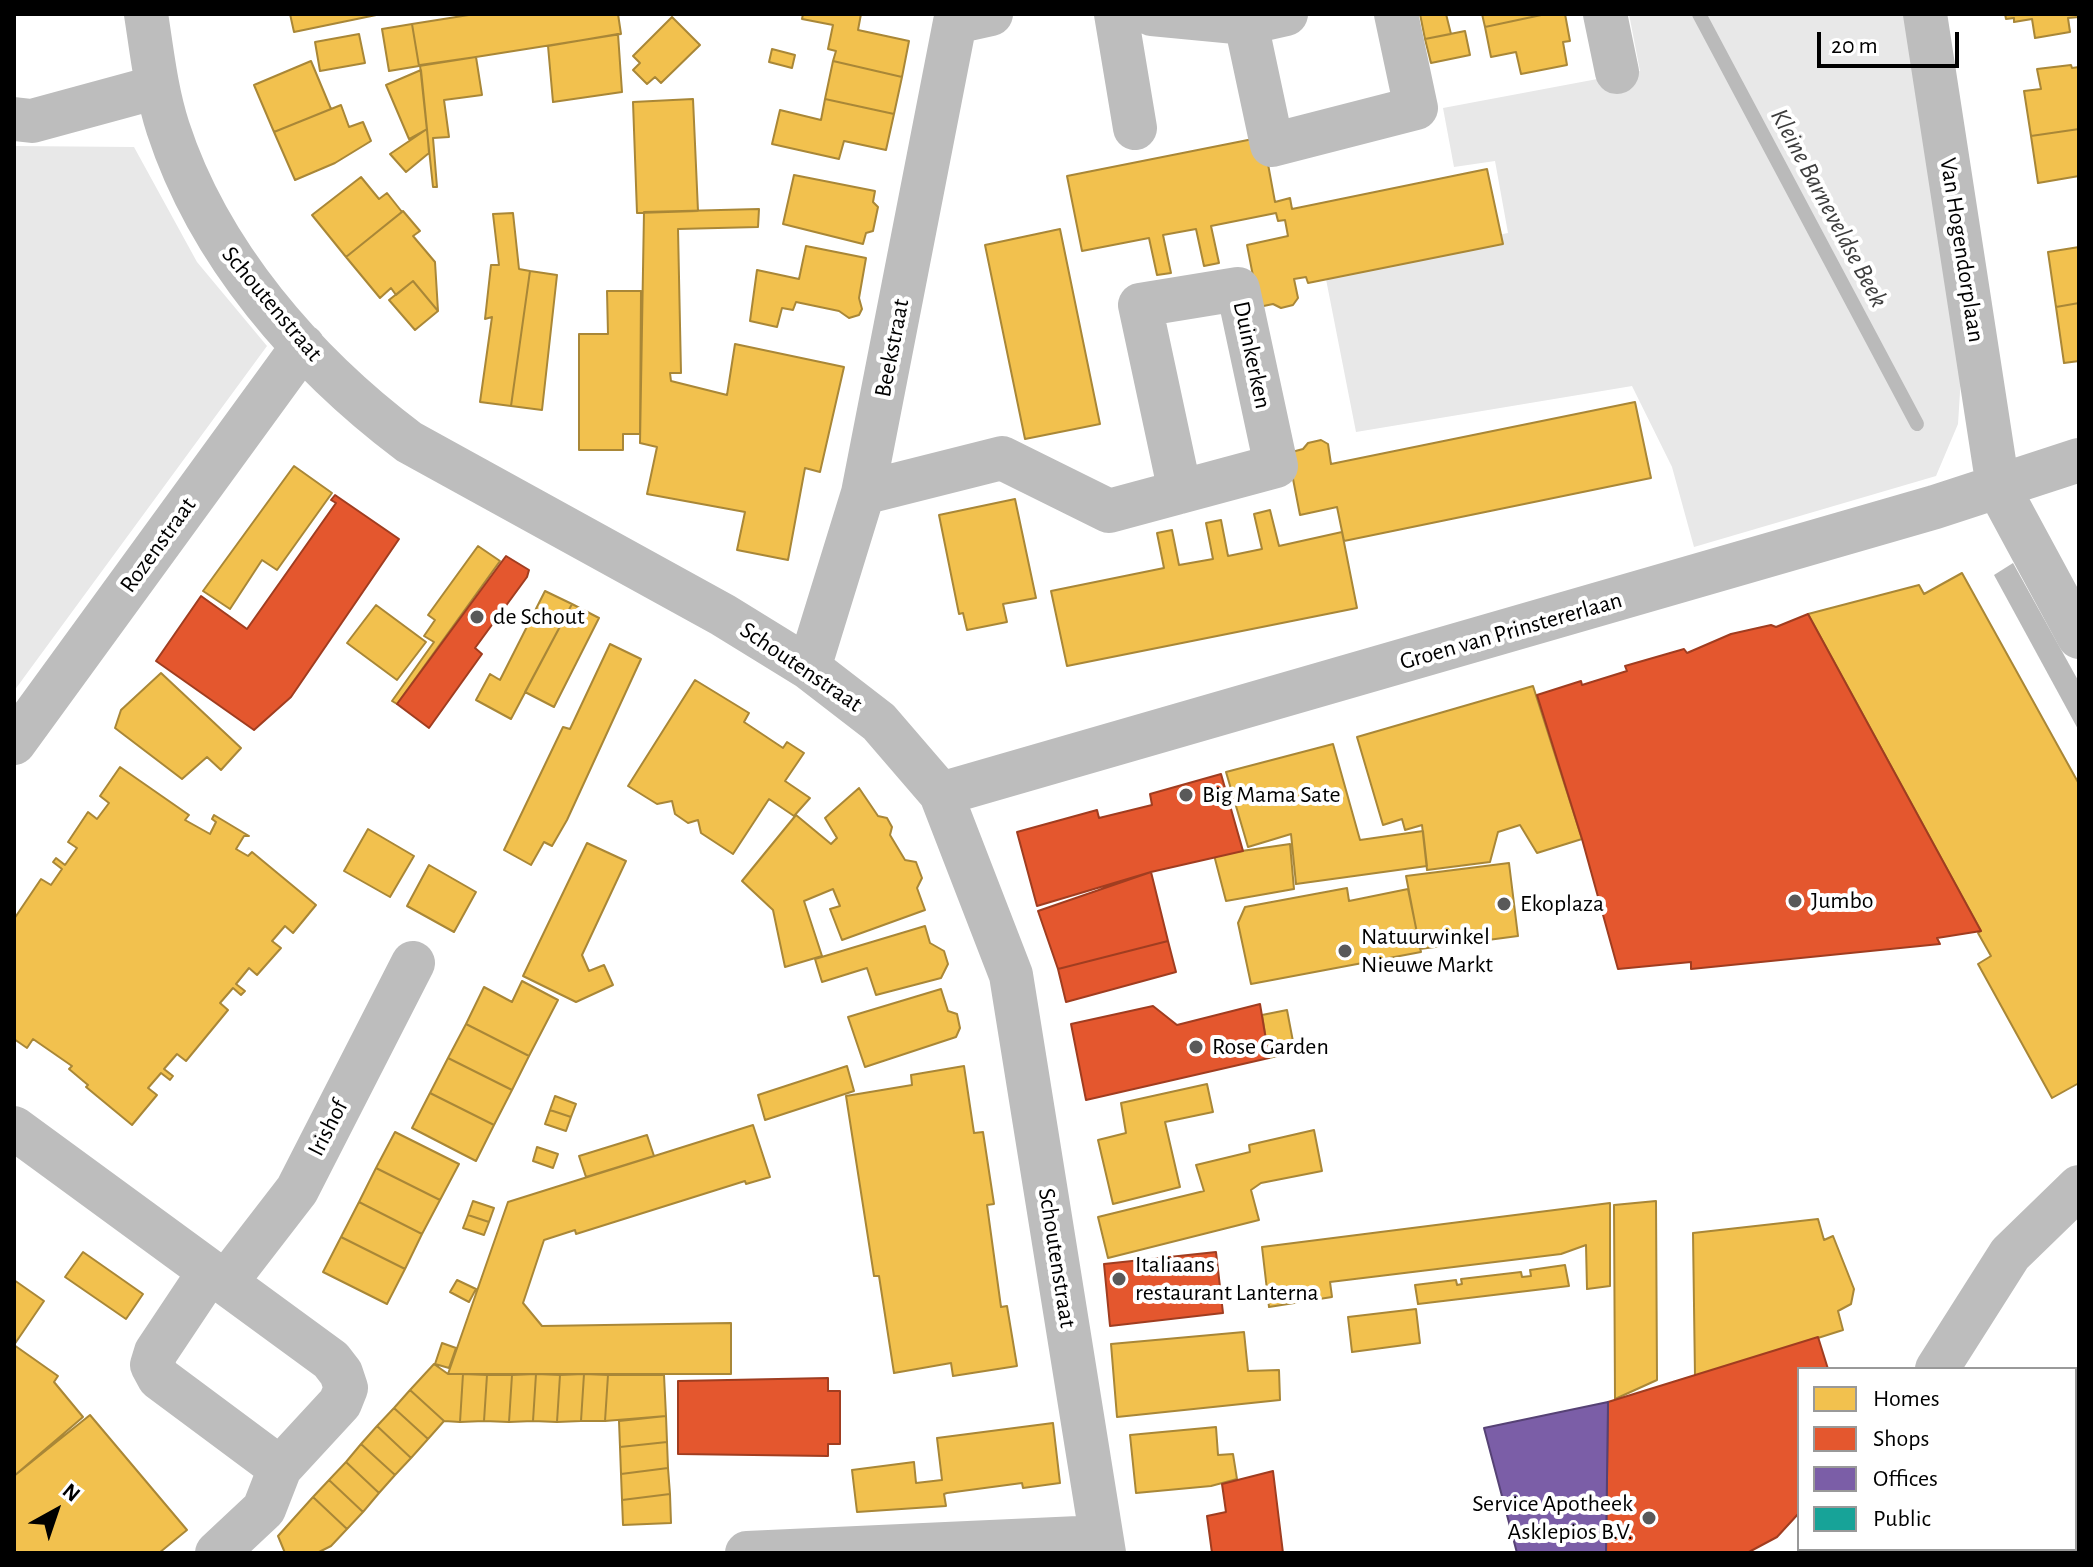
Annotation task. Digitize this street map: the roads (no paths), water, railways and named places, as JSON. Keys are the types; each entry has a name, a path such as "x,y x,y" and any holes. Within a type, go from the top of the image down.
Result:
{"street":[{"name":"Schoutenstraat","path":"146,14 157,87 168,129 222,247 303,346 373,414 409,442 723,615 809,668 879,722 941,794 1011,975 1102,1545"},
{"path":"1116,14 1135,128"},
{"path":"1152,14 1266,18 1272,145 1416,108 1396,14"},
{"path":"1605,14 1617,72"},
{"name":"Van Hogendorplaan","path":"1925,14 1998,487 2079,637"},
{"name":"Beekstraat","path":"809,668 863,493 981,16"},
{"path":"14,119 32,121 157,87"},
{"name":"Duinkerken","path":"863,493 1002,458 1109,511 1180,492 1276,466 1238,289 1140,305 1180,492"},
{"name":"Rozenstraat","path":"14,743 303,346"},
{"name":"Groen van Prinstererlaan","path":"941,794 1432,654 1998,487 2079,460"},
{"name":"Irishof","path":"280,1468 159,1378 152,1365 156,1352 218,1277 297,1190 413,963"},
{"path":"14,1128 331,1360 341,1373 346,1388 340,1403 280,1468 264,1509 217,1553"},
{"path":"1938,1367 2010,1254 2079,1187"},
{"path":"747,1553 1102,1545"}],"waterway":[{"name":"Kleine Barneveldse Beek","path":"1699,14 1917,424"}],"place":[{"name":"de Schout","path":"477,617"},
{"name":"Big Mama Sate","path":"1186,795"},
{"name":"Jumbo","path":"1795,901"},
{"name":"Ekoplaza","path":"1504,904"},
{"name":"Natuurwinkel Nieuwe Markt","path":"1345,951"},
{"name":"Rose Garden","path":"1196,1047"},
{"name":"Italiaans restaurant Lanterna","path":"1119,1279"},
{"name":"Service Apotheek Asklepios B.V.","path":"1649,1518"}]}
